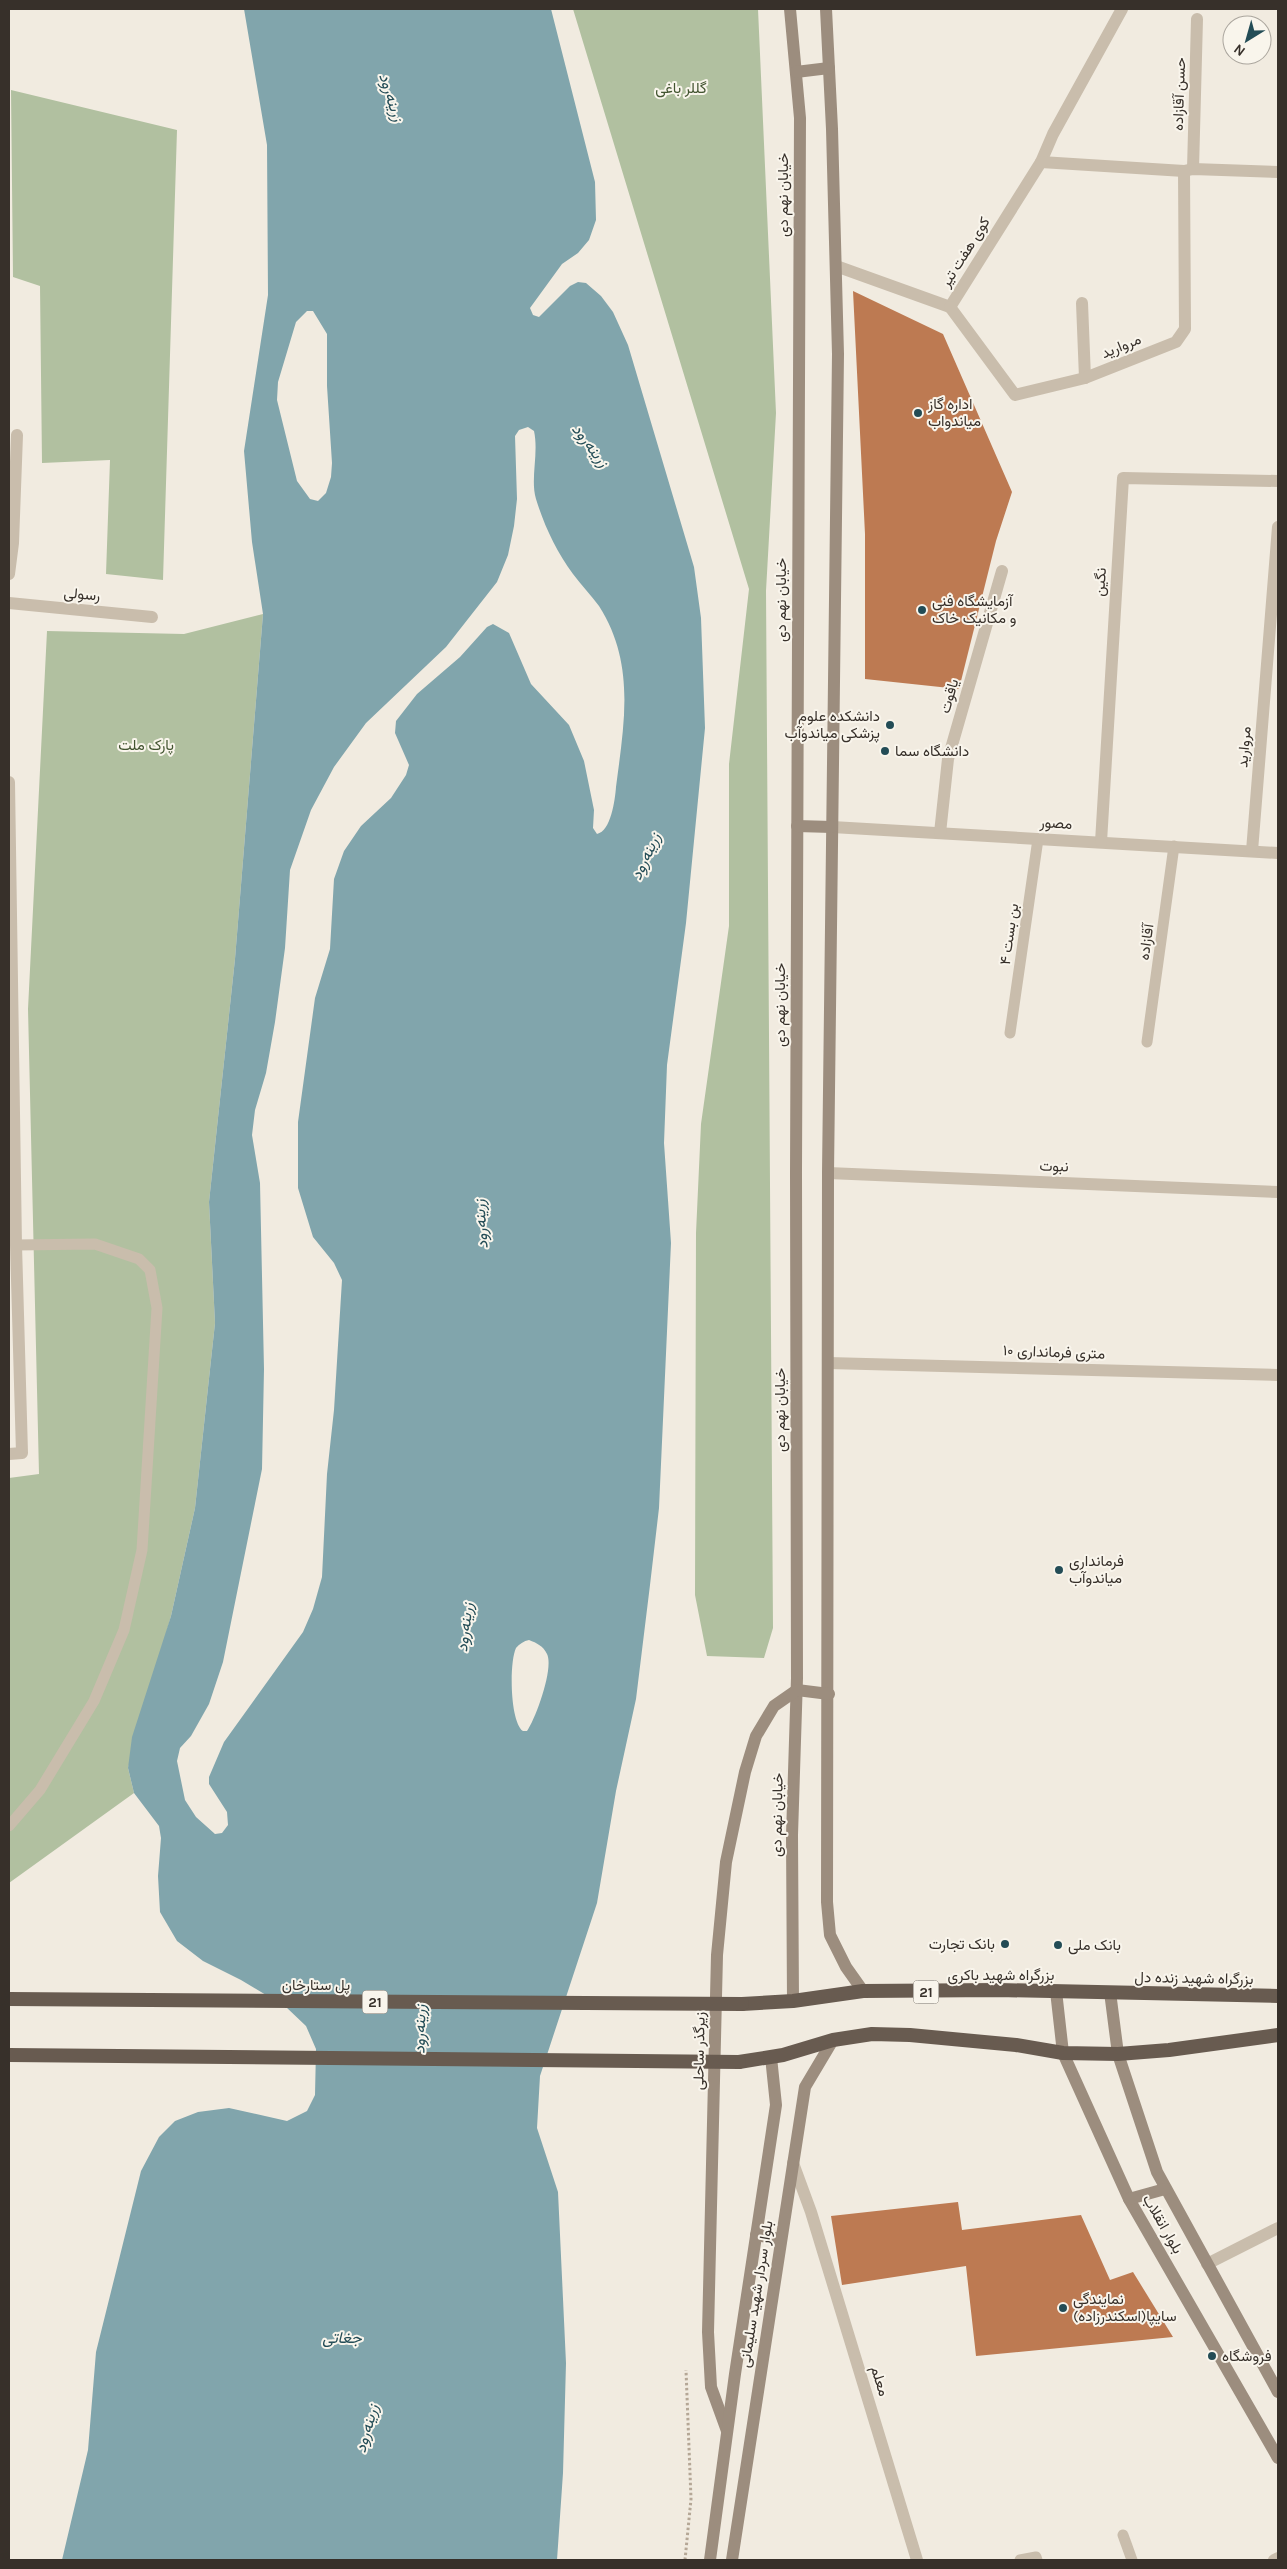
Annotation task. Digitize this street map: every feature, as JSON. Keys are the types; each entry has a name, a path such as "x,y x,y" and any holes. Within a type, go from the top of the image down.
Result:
{"highway":[{"name":"بزرگراه شهید باکری","path":"742,2004 793,2002 863,1991 1110,1992"},
{"name":"بزرگراه شهید زنده دل","path":"1110,1992 1278,1996"},
{"name":"پل ستارخان","path":"9,1999 742,2004"},
{"path":"9,2055 739,2062 771,2057 833,2040 872,2034 1016,2045 1063,2053 1118,2054 1169,2050 1192,2045 1278,2035"}],"main road":[{"name":"خیابان نهم دی","path":"790,9 800,118 797,826 797,1690 792,1835 793,2002"},
{"path":"826,9 838,354 828,1173 829,1694 827,1902 830,1935 846,1967 863,1991"},
{"path":"796,72 829,68"},
{"path":"797,826 832,827"},
{"path":"797,1690 829,1694"},
{"name":"زیرگذر ساحلی","path":"727,2431 711,2387 708,2332 717,1955 724,1880 745,1772 756,1736 774,1706 797,1690"},
{"name":"بلوار انقلاب","path":"1056,1991 1063,2053 1129,2198 1278,2458"},
{"name":"بلوار انقلاب","path":"1110,1992 1118,2054 1157,2172 1278,2392"},
{"name":"بلوار سردار شهید سلیمانی","path":"732,2560 805,2086 833,2040"},
{"name":"بلوار سردار شهید سلیمانی","path":"710,2560 727,2431 776,2105 771,2057"},
{"path":"1129,2198 1166,2189"},
{"path":"756,2235 780,2239"}],"street":[{"name":"کوی هفت تیر","path":"836,266 950,307 1041,162 1052,134 1122,9"},
{"name":"حسن آقازاده","path":"1188,170 1198,19"},
{"path":"1041,162 1188,170 1278,172"},
{"name":"مروارید","path":"950,307 1014,395 1085,378 1176,342 1185,329 1188,170"},
{"path":"1082,303 1085,378"},
{"path":"9,574 13,543 17,435"},
{"name":"نگین","path":"1100,842 1123,478 1278,481"},
{"name":"مروارید","path":"1252,851 1278,527"},
{"name":"یاقوت","path":"940,833 948,759 1002,571"},
{"name":"رسولی","path":"9,603 152,617"},
{"path":"9,782 12,1246 22,1453 9,1454"},
{"name":"مصور","path":"832,827 1278,853"},
{"name":"نبوت","path":"828,1173 1278,1192"},
{"name":"۱۰ متری فرمانداری","path":"828,1363 1278,1375"},
{"name":"معلم","path":"792,2163 811,2212 917,2560"},
{"path":"1207,2264 1278,2228"},
{"path":"1274,2560 1278,2558"}],"lane":[{"name":"بن بست ۴","path":"1010,1033 1038,839"},
{"name":"آقازاده","path":"1147,1042 1174,846"},
{"path":"9,1826 40,1790 94,1701 124,1630 142,1550 157,1308 150,1270 139,1259 95,1244 12,1246"},
{"path":"1123,2535 1132,2560"},
{"path":"1020,2560 1036,2557 1037,2560"}],"path":[{"path":"685,2560 691,2499 686,2370"}],"green space":[{"name":"گللر باغی","path":"573,9 758,9 776,413 766,591 773,1628 764,1658 707,1656 695,1595 696,1233 701,1124 729,926 729,764 749,589"},
{"path":"11,90 177,130 163,580 106,574 110,460 42,463 40,286 13,277"},
{"name":"پارک ملت","path":"263,614 235,959 209,1202 215,1323 195,1508 171,1616 128,1768 134,1793 9,1883 9,1478 39,1474 28,1009 47,631 184,634"}],"water":[{"name":"جغاتی","path":"244,9 551,9 595,182 596,220 589,240 578,253 562,264 530,308 533,315 539,317 570,286 578,282 586,283 601,296 613,312 628,345 694,567 701,618 705,728 686,923 667,1065 664,1143 671,1243 659,1508 636,1699 616,1791 597,1903 540,2076 537,2128 558,2192 566,2363 563,2473 557,2560 62,2560 88,2450 96,2352 141,2171 159,2137 175,2121 198,2112 229,2108 287,2121 307,2111 315,2095 316,2049 306,2026 286,2007 241,1980 203,1961 177,1941 160,1912 158,1876 161,1838 159,1826 134,1793 128,1768 132,1737 171,1616 195,1508 215,1323 209,1202 235,959 263,614 252,542 244,451 268,295 267,145","holes":["307,311 313,311 327,334 327,386 332,463 331,477 326,493 318,501 310,499 297,481 277,400 278,382 296,322","528,427 534,431 536,449 534,491 547,528 567,565 599,606 611,628 618,650 623,672 624,717 613,807 606,827 597,834 593,828 594,810 584,761 569,725 531,684 509,633 493,624 487,627 460,657 417,694 396,721 395,733 409,765 406,775 391,798 361,826 344,851 334,879 330,949 315,998 298,1122 298,1188 313,1237 334,1263 342,1280 334,1410 327,1474 322,1577 313,1609 303,1632 224,1742 209,1777 209,1784 227,1812 228,1825 222,1833 215,1834 196,1817 185,1800 177,1761 180,1748 191,1736 209,1704 223,1662 262,1469 264,1369 260,1183 252,1135 255,1110 266,1073 275,1022 285,948 290,870 311,810 334,767 366,723 446,647 497,582 508,555 514,526 517,499 515,436 519,430","529,1640 535,1642 545,1651 549,1661 546,1681 539,1705 527,1731 523,1731 519,1725 513,1705 512,1666 516,1648"]}],"building":[{"name":"اداره گاز میاندواب","path":"853,291 943,334 1012,492 996,541 959,689 865,679 865,534"},
{"name":"نمایندگی سایپا(اسکندرزاده)","path":"958,2202 962,2230 1081,2215 1110,2280 1133,2272 1173,2337 976,2356 966,2266 842,2285 831,2216"}],"place":[{"name":"اداره گاز میاندواب","path":"918,413"},
{"name":"آزمایشگاه فنی و مکانیک خاک","path":"922,610"},
{"name":"دانشکده علوم پزشکی میاندوآب","path":"890,725"},
{"name":"دانشگاه سما","path":"885,751"},
{"name":"فرمانداری میاندوآب","path":"1059,1570"},
{"name":"بانک تجارت","path":"1005,1944"},
{"name":"بانک ملی","path":"1058,1945"},
{"name":"نمایندگی سایپا(اسکندرزاده)","path":"1063,2308"},
{"name":"فروشگاه","path":"1212,2356"}],"water label":[{"name":"زرینه‌رود","path":"392,97"},
{"name":"زرینه‌رود","path":"591,445"},
{"name":"زرینه‌رود","path":"645,856"},
{"name":"زرینه‌رود","path":"480,1224"},
{"name":"زرینه‌رود","path":"464,1627"},
{"name":"زرینه‌رود","path":"419,2029"},
{"name":"زرینه‌رود","path":"366,2428"}]}
